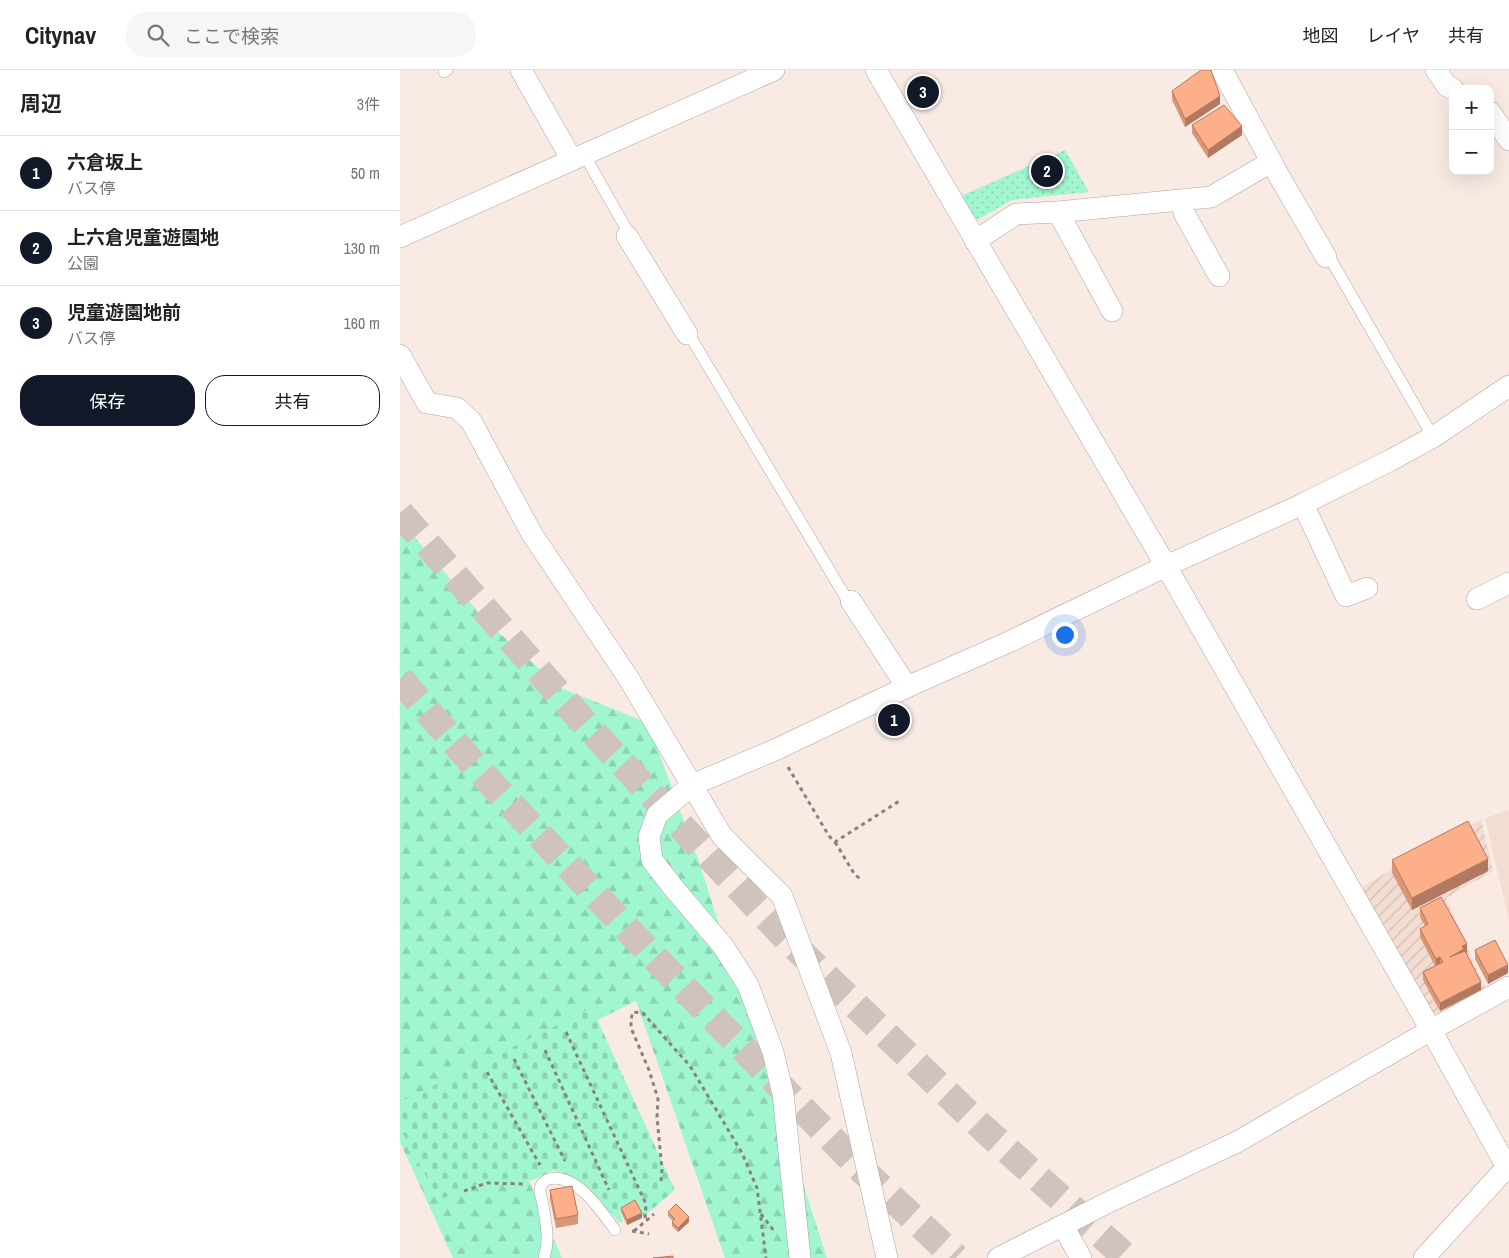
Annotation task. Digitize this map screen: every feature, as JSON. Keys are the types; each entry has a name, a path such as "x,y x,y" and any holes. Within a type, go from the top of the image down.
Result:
{"street":[{"path":"521,70 578,158"},
{"path":"400,237 774,70"},
{"path":"876,70 1166,566 1431,1030 1508,1169 1424,1258"},
{"path":"1222,70 1271,162 1326,258"},
{"path":"1436,70 1449,87"},
{"path":"1494,118 1509,140"},
{"path":"975,241 1016,214 1058,212 1211,197 1271,162"},
{"path":"1183,201 1184,213 1219,276"},
{"path":"1058,212 1112,311"},
{"path":"627,236 687,334"},
{"path":"400,355 427,403 457,408 471,421 532,534 629,678 722,836 782,896 841,1053 887,1258"},
{"path":"800,1258 783,1094 772,1052 748,986 723,946 652,860 649,837 657,815 692,785 778,749 907,687 1011,641 1166,566 1303,504 1391,460 1433,437 1509,386"},
{"path":"1303,504 1346,596 1367,588"},
{"path":"1476,599 1509,583"},
{"path":"851,601 907,687"},
{"path":"998,1258 1111,1201 1237,1142 1431,1030 1509,988"},
{"path":"1063,1226 1081,1258"}],"lane":[{"path":"578,158 628,232 627,236"},
{"path":"1326,258 1331,260 1433,437"},
{"path":"687,334 690,336 846,598 851,601"},
{"path":"544,1258 547,1246 547,1228 540,1190 544,1183 556,1178 570,1180 602,1210 612,1225"}],"path":[{"path":"778,749 829,836 835,842 855,875 862,880"},
{"path":"835,842 901,800"},
{"path":"661,1181 662,1170 657,1117 658,1100 649,1070 631,1028 630,1019 633,1012 643,1013 690,1066 742,1153 757,1188 766,1258"},
{"path":"566,1032 646,1204 645,1221"},
{"path":"544,1050 617,1208 612,1225"},
{"path":"514,1059 571,1172 570,1180"},
{"path":"464,1191 487,1183 544,1183 487,1072"},
{"path":"634,1231 654,1214"}],"shaded area":[{"path":"1509,810 1509,920 1485,818"},
{"path":"1481,819 1493,871 1446,898 1487,992 1447,1015 1432,1013 1361,887"}],"green space":[{"path":"1065,150 1089,192 1012,200 977,220 961,196"},
{"path":"400,520 486,621 561,688 648,723 699,862 827,1258 725,1258 636,1001 484,1076 562,1258 453,1258 400,1142"},
{"path":"592,1008 675,1190 643,1217 636,1204 620,1212 623,1221 619,1223 615,1217 579,1184 563,1173 553,1170 533,1180 484,1181 439,1200 400,1128 400,1102"}],"building":[{"path":"1201,70 1211,70 1220,96 1185,119 1172,91"},
{"path":"1224,105 1242,126 1208,150 1192,125"},
{"path":"1468,821 1488,859 1412,898 1392,860"},
{"path":"1441,897 1467,944 1462,946 1464,949 1450,957 1465,951 1481,982 1440,1003 1423,972 1443,962 1440,957 1436,959 1420,929 1428,924 1420,908"},
{"path":"1495,940 1508,965 1488,975 1475,950"},
{"path":"572,1186 578,1215 556,1219 550,1190"},
{"path":"635,1200 642,1213 627,1220 621,1208"},
{"path":"676,1204 689,1217 678,1228 672,1222 675,1219 668,1212"},
{"path":"673,1256 673,1258 653,1258"}],"tunnel":[{"path":"400,513 588,727 787,939 984,1129 1127,1258"},
{"path":"400,679 474,765 649,952 862,1170 956,1258"}],"place":[{"name":"児童遊園地前","path":"923,92"},
{"name":"上六倉児童遊園地","path":"1047,171"},
{"name":"六倉坂上","path":"894,720"}]}
